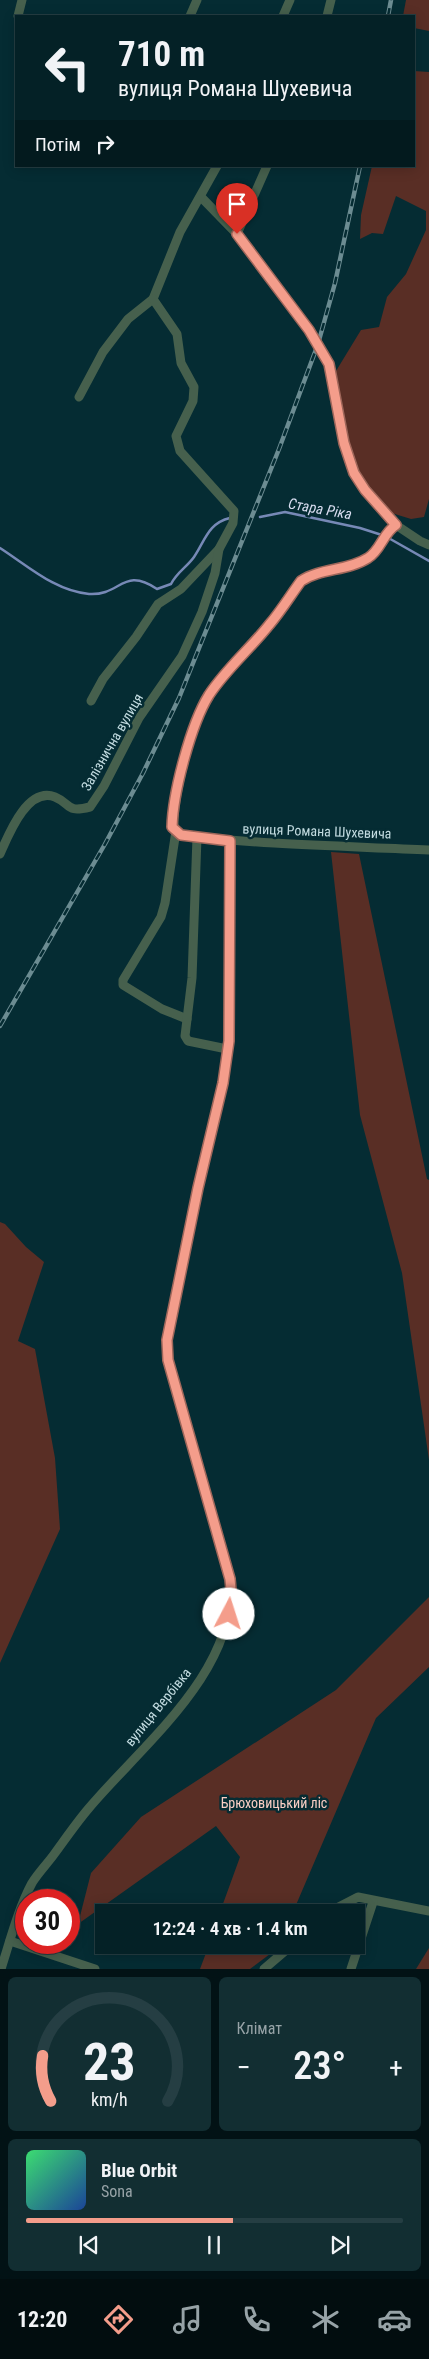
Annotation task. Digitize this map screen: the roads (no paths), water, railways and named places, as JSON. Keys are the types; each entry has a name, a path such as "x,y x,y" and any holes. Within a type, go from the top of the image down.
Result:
{"street":[{"path":"18,15 22,0"},
{"path":"190,15 197,0"},
{"path":"283,15 290,0"},
{"path":"327,15 331,0"},
{"path":"79,396 103,352 123,326 153,299 180,232 216,167"},
{"path":"237,234 268,167"},
{"path":"201,197 237,234 309,330 329,364 344,443 354,473 365,490 392,527 420,542 429,544"},
{"name":"Залізнична вулиця","path":"91,701 103,679 136,637 158,604 181,589 219,549 233,523 234,511 180,451 176,436 193,401 194,387 181,363 177,334 153,299"},
{"path":"187,1019 173,1015 123,985 123,980 161,917 165,903 176,831 172,827 172,820 179,783 200,711 223,676 270,624 301,581 308,576 332,572 366,560 375,553 392,527"},
{"name":"Залізнична вулиця","path":"0,854 15,822 28,803 45,796 54,797 67,807 77,811 90,808 104,786 139,718 182,656 202,612 215,573 219,549"},
{"name":"вулиця Романа Шухевича","path":"176,831 181,835 230,841 429,850"},
{"path":"197,837 195,920 185,1036 188,1041 228,1049"},
{"name":"вулиця Вербівка","path":"1,1969 32,1883 88,1808 164,1726 198,1683 214,1655 226,1627 232,1600 230,1579 168,1360 167,1340 198,1188 223,1083 228,1049 230,841"},
{"path":"344,1904 358,1897 373,1902 429,1911"},
{"path":"351,1969 373,1902"},
{"path":"10,1941 95,1969"},
{"path":"264,1969 282,1954"}],"waterway":[{"name":"Стара Ріка","path":"260,517 285,512 360,528 385,536 429,561"},
{"name":"Стара Ріка","path":"0,548 42,577 77,592 100,593 129,581 137,580 157,589 171,584 194,557 212,528 223,520 230,518"}],"railway":[{"path":"388,15 391,0"},
{"path":"0,1026 105,844 143,773 179,698 279,449 318,344 335,283 360,167"}],"park label":[{"name":"Брюховицький ліс","path":"274,1803"}]}
